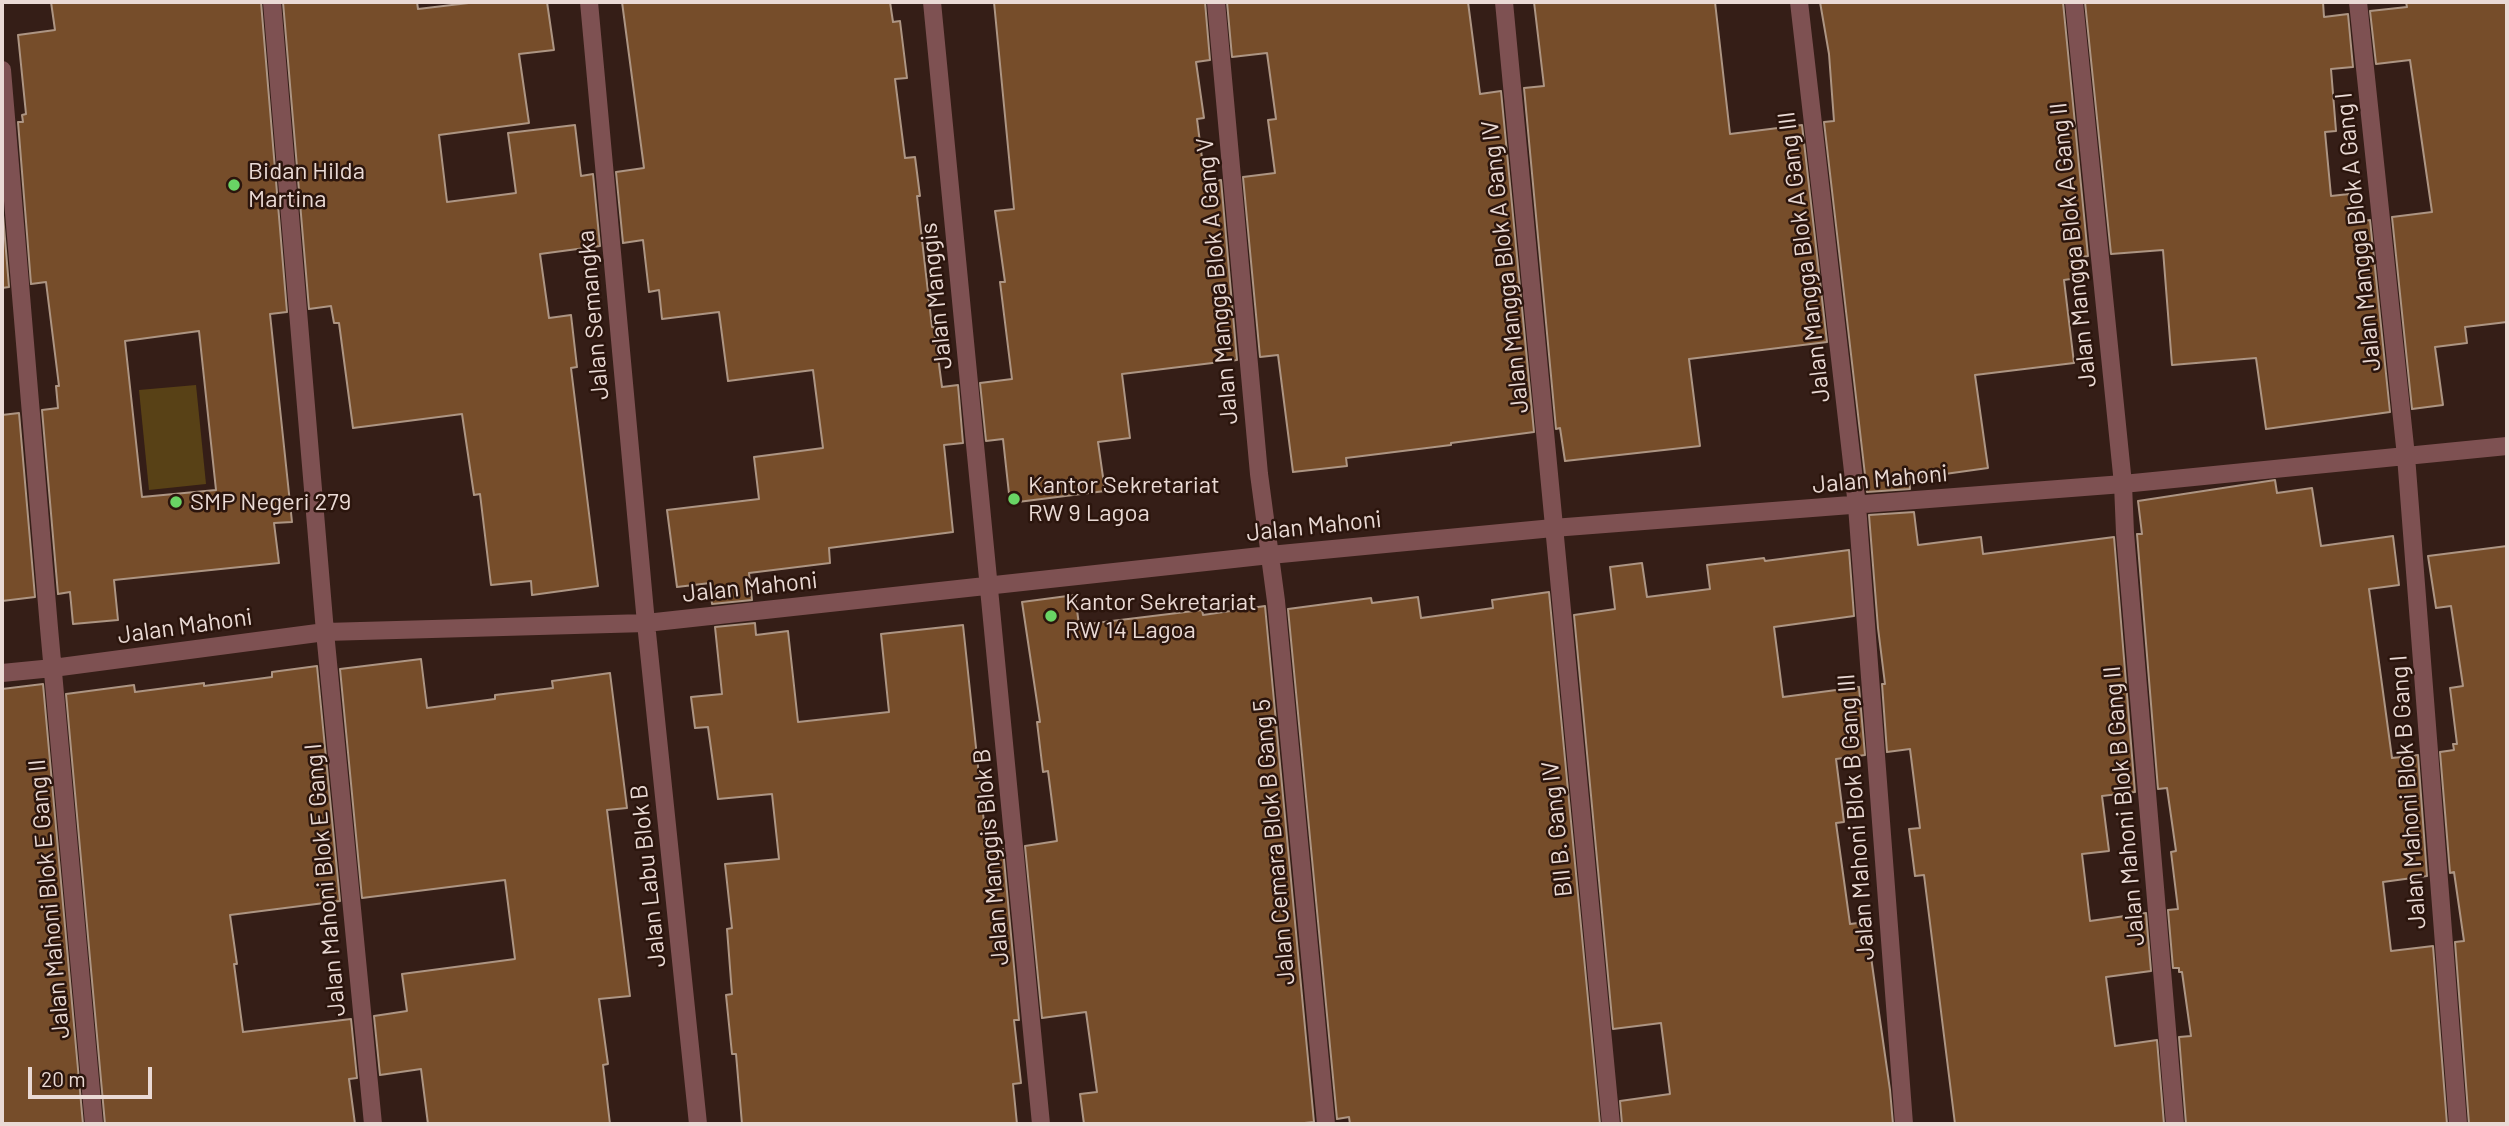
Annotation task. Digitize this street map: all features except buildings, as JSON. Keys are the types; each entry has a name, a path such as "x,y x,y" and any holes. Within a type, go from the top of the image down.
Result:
{"street":[{"name":"Jalan Mahoni Blok E Gang I","path":"272,2 326,632 373,1124"},
{"name":"Jalan Semangka","path":"589,2 646,623"},
{"name":"Jalan Manggis","path":"932,2 990,586"},
{"name":"Jalan Mangga Blok A Gang V","path":"1216,2 1258,460 1270,555"},
{"name":"Jalan Mangga Blok A Gang IV","path":"1504,2 1553,528"},
{"name":"Jalan Mangga Blok A Gang III","path":"1799,2 1857,506"},
{"name":"Jalan Mangga Blok A Gang II","path":"2074,2 2123,484"},
{"name":"Jalan Mangga Blok A Gang I","path":"2358,2 2406,456"},
{"name":"Jalan Mahoni Blok E Gang II","path":"2,70 52,668 94,1124"},
{"name":"Jalan Mahoni","path":"2,673 326,632 646,623 1270,555 1553,528 2123,484 2507,446"},
{"name":"Jalan Mahoni Blok B Gang I","path":"2406,456 2458,1124"},
{"name":"Jalan Mahoni Blok B Gang II","path":"2123,484 2126,547 2175,1124"},
{"name":"Jalan Mahoni Blok B Gang III","path":"1857,506 1904,1124"},
{"name":"BII B. Gang IV","path":"1553,528 1611,1124"},
{"name":"Jalan Cemara Blok B Gang 5","path":"1270,555 1326,1124"},
{"name":"Jalan Manggis Blok B","path":"990,586 1041,1124"},
{"name":"Jalan Labu Blok B","path":"646,623 698,1124"}],"shaded area":[{"path":"196,385 206,484 149,490 139,390"}],"place":[{"name":"Bidan Hilda Martina","path":"234,185"},
{"name":"Kantor Sekretariat RW 9 Lagoa","path":"1014,499"},
{"name":"SMP Negeri 279","path":"176,502"},
{"name":"Kantor Sekretariat RW 14 Lagoa","path":"1051,616"}]}
